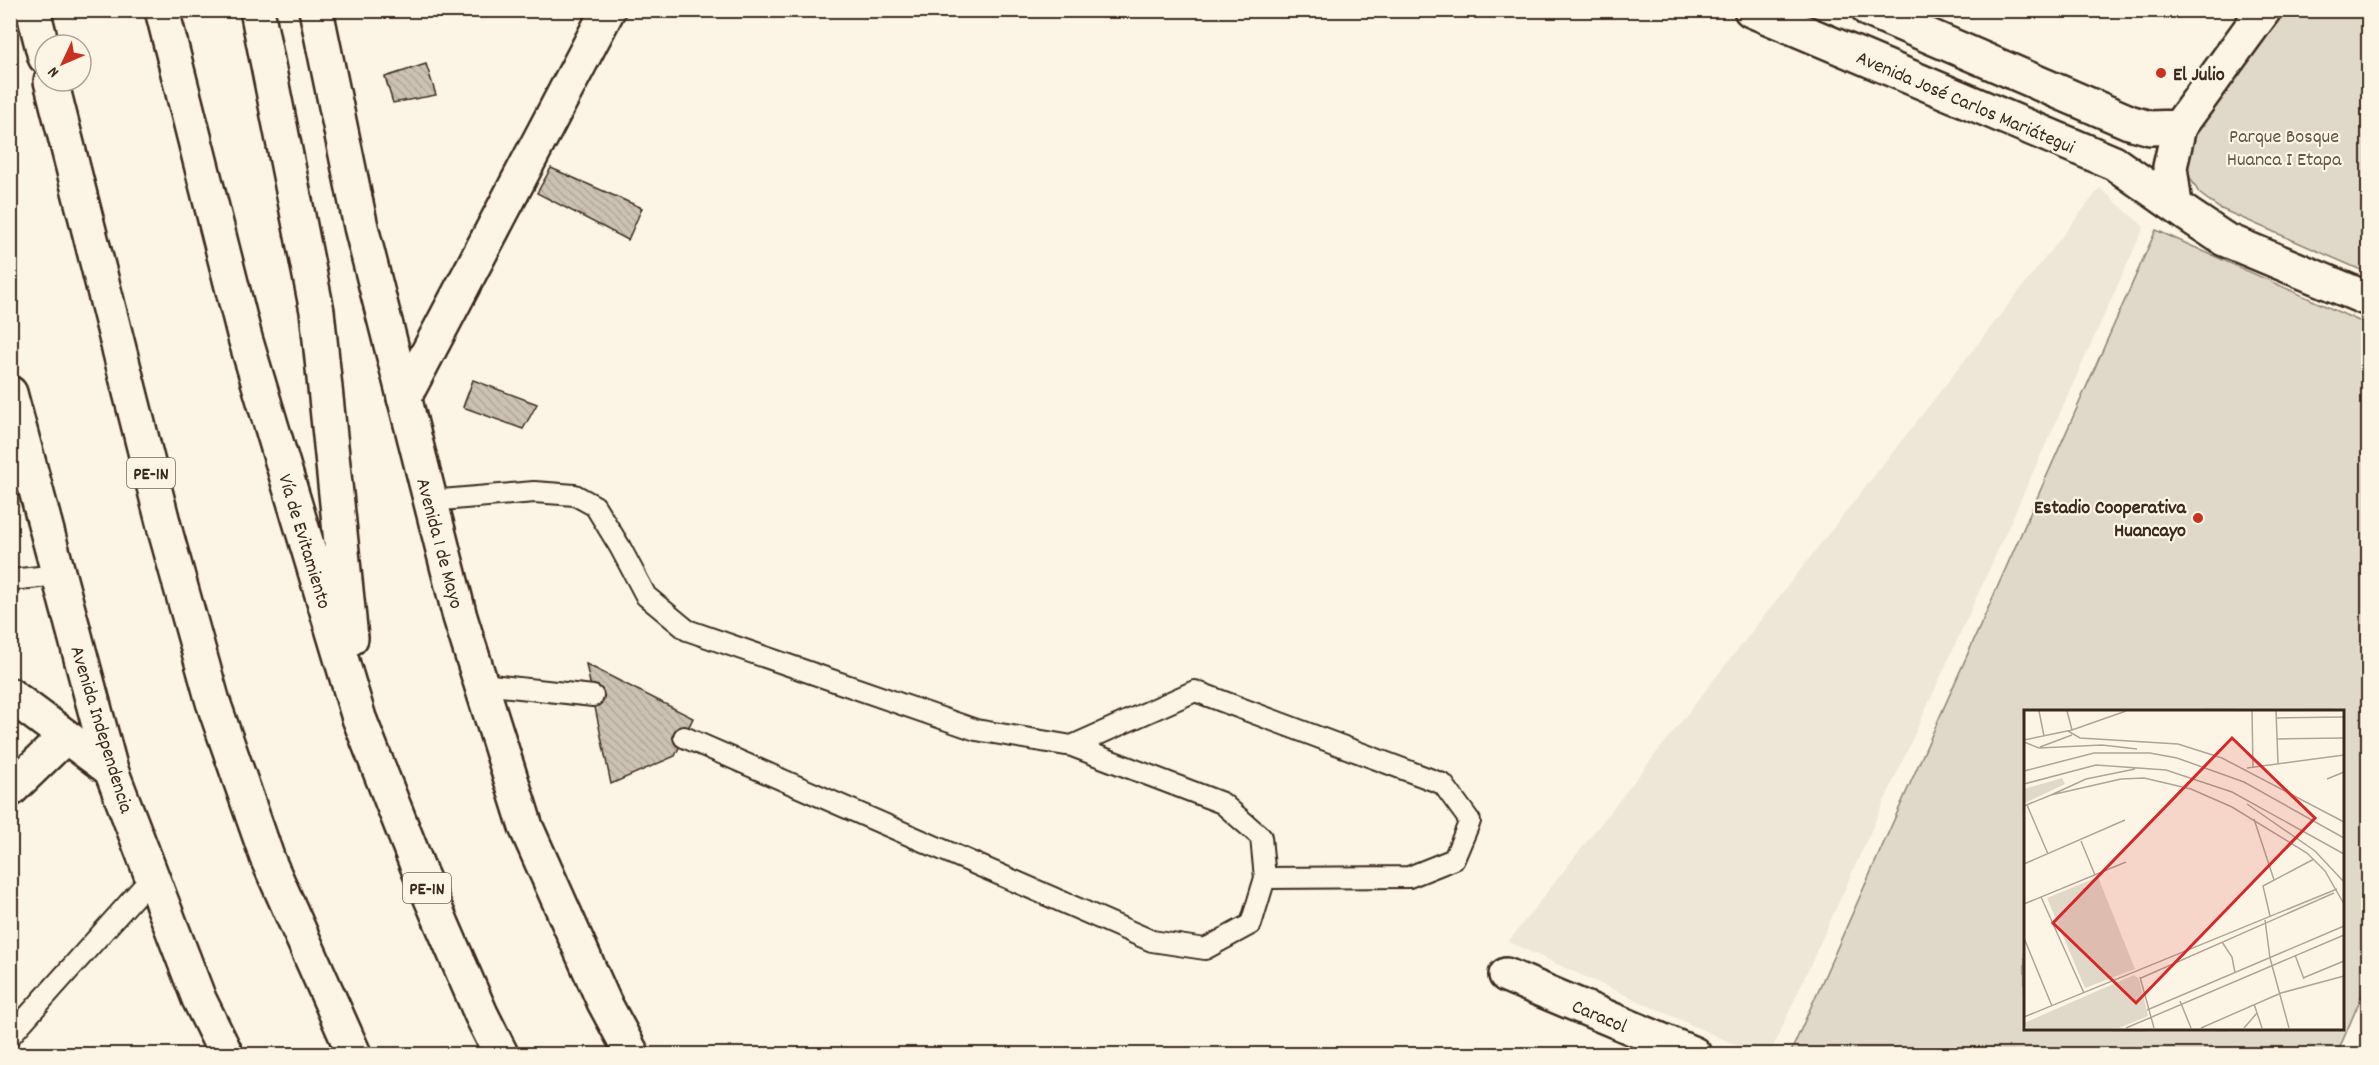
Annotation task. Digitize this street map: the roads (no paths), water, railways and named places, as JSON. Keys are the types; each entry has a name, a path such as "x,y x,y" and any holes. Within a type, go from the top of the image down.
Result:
{"main road":[{"path":"33,10 39,33"},
{"name":"Vía de Evitamiento","path":"162,10 245,338 359,718 420,873 481,1014 501,1054"},
{"path":"256,10 317,311 359,718"},
{"name":"Avenida 1 de Mayo","path":"316,10 361,227 460,617 526,827 604,1002 632,1054"},
{"path":"404,398 608,10"},
{"name":"Avenida José Carlos Mariátegui","path":"1751,10 2114,163 2224,238 2368,299"},
{"path":"1869,10 2129,122 2150,128 2179,127"},
{"path":"2175,205 2170,167 2179,127 2264,10"},
{"name":"PE-1N","path":"54,93 166,534 213,702 268,860 354,1054"},
{"name":"Avenida Independencia","path":"10,393 17,438 59,575 111,770 199,999 226,1054"},
{"path":"10,695 111,770"},
{"path":"10,790 65,736"},
{"name":"Caracol","path":"1506,975 1694,1054"}],"lane":[{"path":"430,501 534,492 575,495 595,506 646,596 687,630 976,730 1072,746 1222,803 1261,837 1265,878 1251,924 1205,949 1152,941 684,737"},
{"path":"10,580 59,575"},
{"path":"482,684 593,696"},
{"path":"1072,746 1195,691 1443,784 1470,821 1454,859 1409,877 1265,878"},
{"path":"10,1036 152,877"}],"place":[{"name":"El Julio","path":"2161,73"},
{"name":"Estadio Cooperativa Huancayo","path":"2198,518"}],"park label":[{"name":"Parque Bosque Huanca I Etapa","path":"2284,146"}]}
